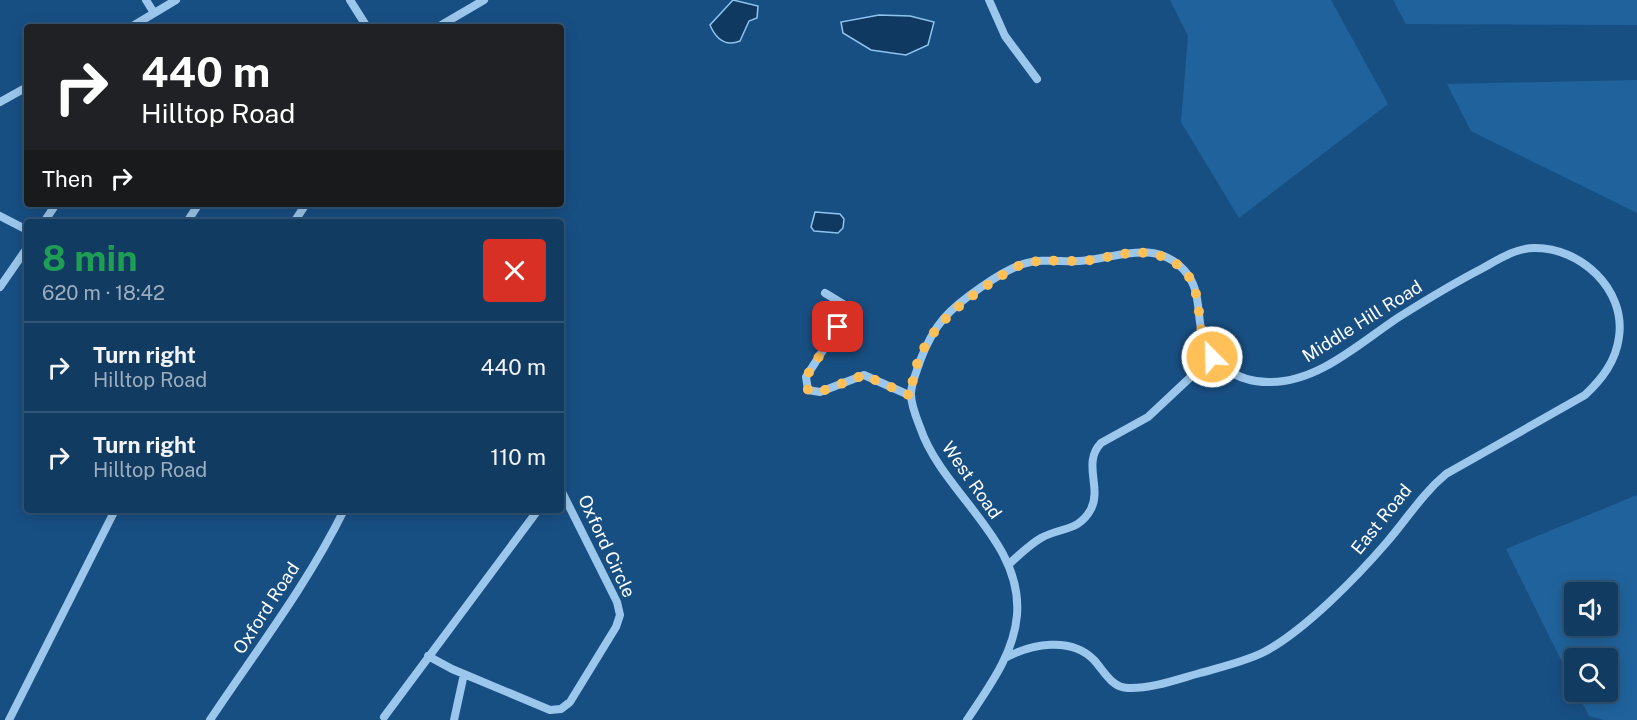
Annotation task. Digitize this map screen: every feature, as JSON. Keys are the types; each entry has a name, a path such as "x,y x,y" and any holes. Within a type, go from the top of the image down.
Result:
{"street":[{"path":"146,0 154,13"},
{"path":"136,24 176,0"},
{"path":"350,0 365,24"},
{"path":"443,24 484,0"},
{"path":"989,0 1005,36 1037,79"},
{"path":"0,102 24,89"},
{"path":"0,216 24,228"},
{"name":"East Road","path":"1005,658 1030,648 1067,645 1089,656 1114,683 1129,688 1192,675 1243,661 1278,644 1360,571 1387,542 1426,490 1446,474 1585,395 1607,370 1619,340 1620,324 1614,300 1604,281 1593,269 1566,254 1532,248 1517,251"},
{"name":"Middle Hill Road","path":"1212,357 1230,372 1257,381 1290,381 1300,378 1326,365 1451,285 1517,251"},
{"path":"0,287 24,252"},
{"path":"825,293 848,307 848,311 806,377 808,390 820,392 864,375 911,396 926,344 945,316 1012,268 1039,261 1091,260 1143,252 1171,261 1184,270 1197,289 1201,330 1212,357 1148,417 1101,443 1095,449 1091,469 1095,499 1083,521 1038,540 1008,565"},
{"name":"West Road","path":"911,396 922,435 932,454 997,543 1013,581 1017,613 1005,658 966,720"},
{"name":"Oxford Circle","path":"428,656 464,674 550,710 561,709 570,702 616,627 620,615 617,602 564,496"},
{"path":"9,720 113,513"},
{"name":"Oxford Road","path":"210,720 265,641 326,546 342,513"},
{"path":"384,717 536,513"},
{"path":"454,720 464,674"}],"shaded area":[{"path":"733,0 758,6 757,18 749,21 740,41 730,43 718,38 710,25"},
{"path":"1170,0 1331,0 1388,104 1239,218 1181,122 1188,36"},
{"path":"1393,0 1637,0 1637,25 1406,24"},
{"path":"879,15 910,16 934,22 928,45 906,55 871,50 843,33 841,22"},
{"path":"1637,80 1637,213 1471,131 1447,84"},
{"path":"815,212 840,214 844,219 843,228 838,233 814,231 811,227"},
{"path":"1637,495 1637,720 1604,720 1589,716 1582,702 1618,702 1618,648 1564,648 1564,666 1506,549"}],"route":[{"path":"838,327 806,377 805,383 808,390 820,392 864,375 872,376 911,396 926,344 945,316 1012,268 1039,261 1091,260 1109,255 1143,252 1177,264 1194,283 1198,295 1204,343 1212,357"}]}
